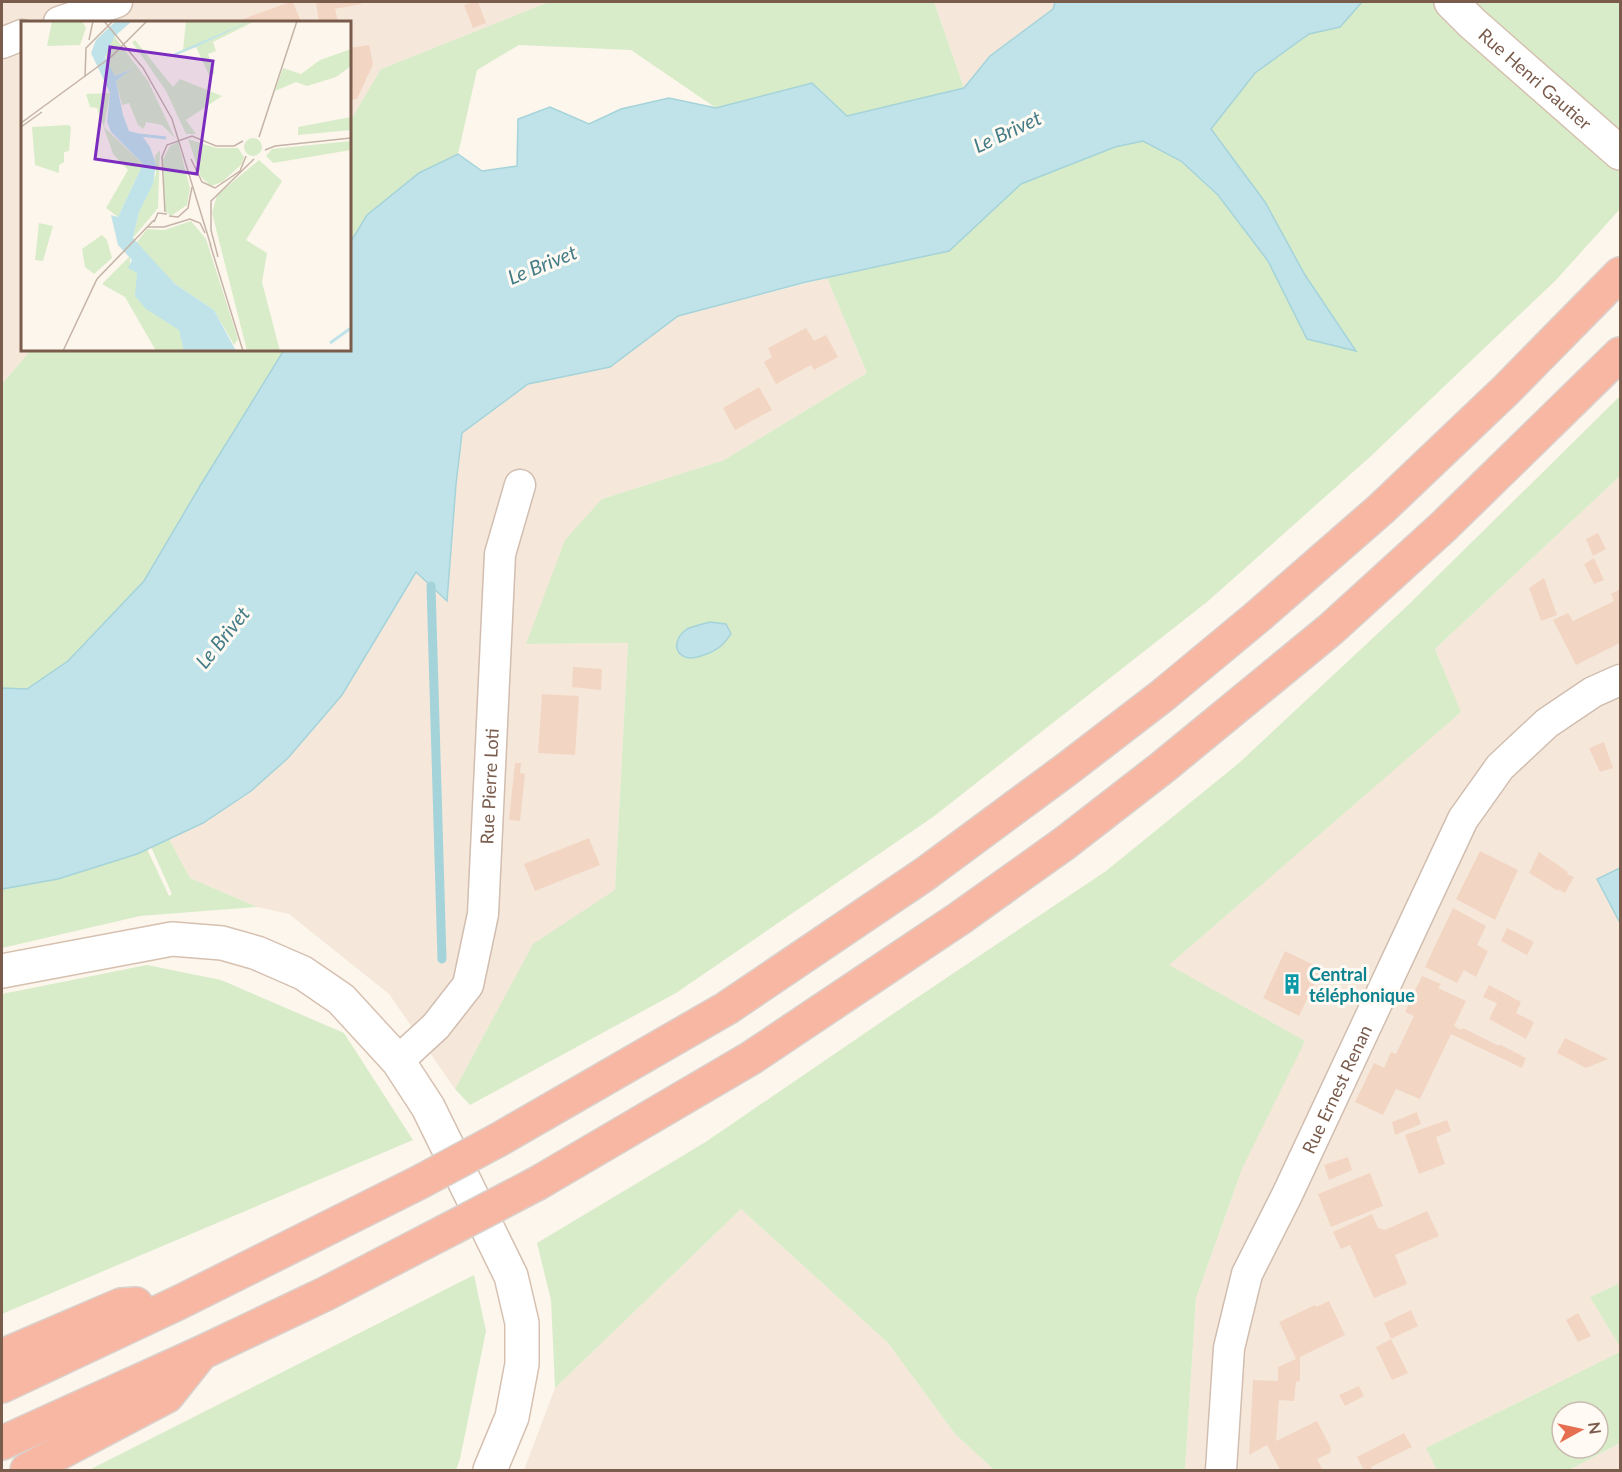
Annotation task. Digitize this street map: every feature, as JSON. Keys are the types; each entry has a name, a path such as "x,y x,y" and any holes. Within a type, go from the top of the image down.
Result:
{"highway":[{"path":"2,1386 180,1302 420,1182 498,1140 727,1008 925,874 1067,769 1256,618 1382,509 1506,390 1617,277"},
{"path":"2,1443 325,1294 538,1183 751,1058 960,918 1065,843 1331,629 1444,526 1620,354"},
{"path":"2,1356 121,1305 180,1302"},
{"path":"27,1470 167,1396 201,1353"}],"main road":[{"name":"Rue Henri Gautier","path":"1462,12 1620,153"},
{"path":"2,971 172,939 222,943 257,953 303,973 341,999 398,1061 428,1107 511,1276 522,1323 522,1364 512,1417 490,1470"}],"street":[{"path":"62,21 117,2"},
{"path":"2,43 21,35"},
{"name":"Rue Pierre Loti","path":"398,1061 436,1026 468,985 483,914 500,554 520,485"},
{"name":"Rue Ernest Renan","path":"1221,1470 1229,1348 1246,1274 1287,1195 1463,819 1500,767 1547,723 1593,692 1620,680"}],"shaded area":[{"path":"2,2 549,2 381,69 351,119 351,21 21,21 21,351 30,351 2,384"},
{"path":"934,2 1055,2 1053,9 990,56 964,88"},
{"path":"827,278 867,373 724,460 602,499 527,644 628,643 615,891 533,945 455,1089 389,994 289,914 257,907 190,878 169,839 203,823 251,791 288,758 342,695 417,572 456,484 462,433 528,384 610,367 678,316"},
{"path":"1620,476 1620,868 1597,879 1620,923 1620,1283 1590,1297 1620,1347 1620,1352 1426,1448 1437,1470 1185,1470 1196,1298 1242,1169 1169,965 1460,712 1435,649"},
{"path":"741,1209 888,1343 955,1434 994,1470 524,1470 555,1388"},
{"path":"1620,1443 1620,1470 1569,1470 1588,1460 1610,1460 1610,1448"}],"green space":[{"path":"549,2 934,2 964,88 847,116 812,83 716,108 631,50 519,45 477,70 458,154 367,215 351,241 351,119 381,69"},
{"path":"1362,2 1620,2 1620,209 1556,280 1371,456 1207,602 933,817 676,993 470,1105 455,1089 533,944 615,890 628,643 526,644 565,540 602,499 724,460 867,373 827,278 949,251 1021,184 1115,147 1143,141 1181,161 1218,195 1268,261 1307,339 1355,351 1305,275 1265,202 1211,129 1255,73 1309,34 1340,27"},
{"path":"30,351 284,351 144,581 68,661 27,689 2,688 2,384"},
{"path":"1620,396 1620,476 1435,649 1461,712 1169,965 1305,1041 1242,1169 1196,1298 1185,1470 994,1470 955,1434 888,1343 741,1209 555,1388 551,1300 537,1243 704,1143 1106,871 1239,763 1404,609"},
{"path":"169,839 190,878 257,907 140,916 2,948 2,889 58,879 147,849 169,896 172,894 151,847"},
{"path":"147,965 221,980 344,1033 413,1140 2,1314 2,994"},
{"path":"474,1275 486,1331 456,1470 89,1470"},
{"path":"1620,1283 1620,1347 1590,1297"},
{"path":"1620,1352 1620,1443 1610,1448 1610,1400 1550,1400 1550,1460 1588,1460 1569,1470 1437,1470 1426,1448"}],"water":[{"name":"Le Brivet","path":"1055,2 1362,2 1340,27 1309,34 1255,73 1211,129 1265,202 1305,275 1356,351 1307,339 1268,261 1218,195 1181,161 1143,141 1115,147 1021,184 949,251 806,282 678,316 610,367 528,384 462,433 447,601 416,572 342,695 288,758 251,791 203,823 137,854 58,879 2,889 2,688 27,689 68,661 144,581 283,351 351,351 351,241 367,215 419,173 458,154 482,171 517,166 518,119 550,107 589,124 621,109 669,98 716,108 812,83 847,116 964,88 990,56 1053,9"},
{"path":"710,622 726,624 731,634 723,644 714,651 697,657 687,658 679,653 677,642 687,629"},
{"path":"1620,868 1620,923 1597,879"}],"building":[{"path":"293,2 301,21 244,21 243,19"},
{"path":"316,2 361,2 361,4 335,9 338,21 319,21"},
{"path":"478,2 486,23 473,28 464,5"},
{"path":"369,45 373,64 357,99 351,100 351,48"},
{"path":"806,328 814,341 826,335 838,357 814,370 811,365 776,384 764,362 772,357 768,348"},
{"path":"759,387 772,410 735,430 723,408"},
{"path":"1598,533 1606,549 1593,556 1586,539"},
{"path":"1594,558 1604,580 1594,584 1584,564"},
{"path":"1544,578 1557,615 1541,621 1529,588"},
{"path":"1620,589 1620,643 1576,665 1553,620 1568,613 1573,621 1614,601 1611,594"},
{"path":"573,667 602,669 601,690 572,687"},
{"path":"542,694 579,696 575,755 538,753"},
{"path":"1604,742 1613,768 1600,772 1589,748"},
{"path":"515,763 521,763 520,773 525,774 520,821 509,820"},
{"path":"589,838 600,865 535,891 524,864"},
{"path":"1480,851 1518,870 1495,920 1456,899"},
{"path":"1539,852 1574,877 1565,893 1529,873"},
{"path":"1453,908 1486,926 1477,945 1488,951 1476,977 1464,970 1457,983 1425,967"},
{"path":"1507,928 1534,942 1527,955 1501,941"},
{"name":"Central téléphonique","path":"1285,951 1322,969 1299,1016 1263,998"},
{"path":"1422,976 1441,984 1438,988 1466,1001 1454,1026 1461,1030 1463,1028 1499,1046 1499,1044 1526,1058 1522,1068 1451,1034 1420,1099 1396,1089 1383,1115 1355,1102 1374,1063 1384,1068 1391,1052 1396,1054 1414,1016 1405,1012"},
{"path":"1489,985 1521,1002 1516,1013 1534,1022 1526,1039 1489,1019 1497,1003 1483,997"},
{"path":"1565,1038 1608,1059 1586,1068 1557,1053"},
{"path":"1417,1112 1421,1124 1395,1135 1392,1122"},
{"path":"1447,1120 1451,1131 1436,1137 1445,1164 1419,1174 1405,1135"},
{"path":"1348,1157 1352,1170 1329,1180 1324,1165"},
{"path":"1370,1173 1383,1206 1331,1227 1318,1194"},
{"path":"1427,1211 1439,1236 1395,1255 1407,1284 1374,1298 1350,1245 1341,1249 1333,1232 1372,1214 1378,1228 1385,1230"},
{"path":"1329,1301 1345,1335 1300,1357 1300,1381 1296,1382 1294,1401 1279,1400 1276,1441 1317,1421 1331,1448 1330,1453 1317,1459 1323,1470 1280,1470 1267,1445 1249,1455 1253,1380 1278,1381 1278,1367 1296,1359 1279,1322"},
{"path":"1411,1310 1418,1326 1391,1339 1384,1323"},
{"path":"1578,1313 1591,1336 1578,1342 1566,1320"},
{"path":"1391,1339 1408,1373 1392,1380 1376,1347"},
{"path":"1359,1386 1364,1396 1345,1406 1339,1395"},
{"path":"1404,1433 1412,1447 1371,1467 1373,1470 1364,1470 1357,1457"}],"waterway":[{"path":"431,586 442,959"}],"place":[{"name":"Central téléphonique","path":"1292,984"}]}
